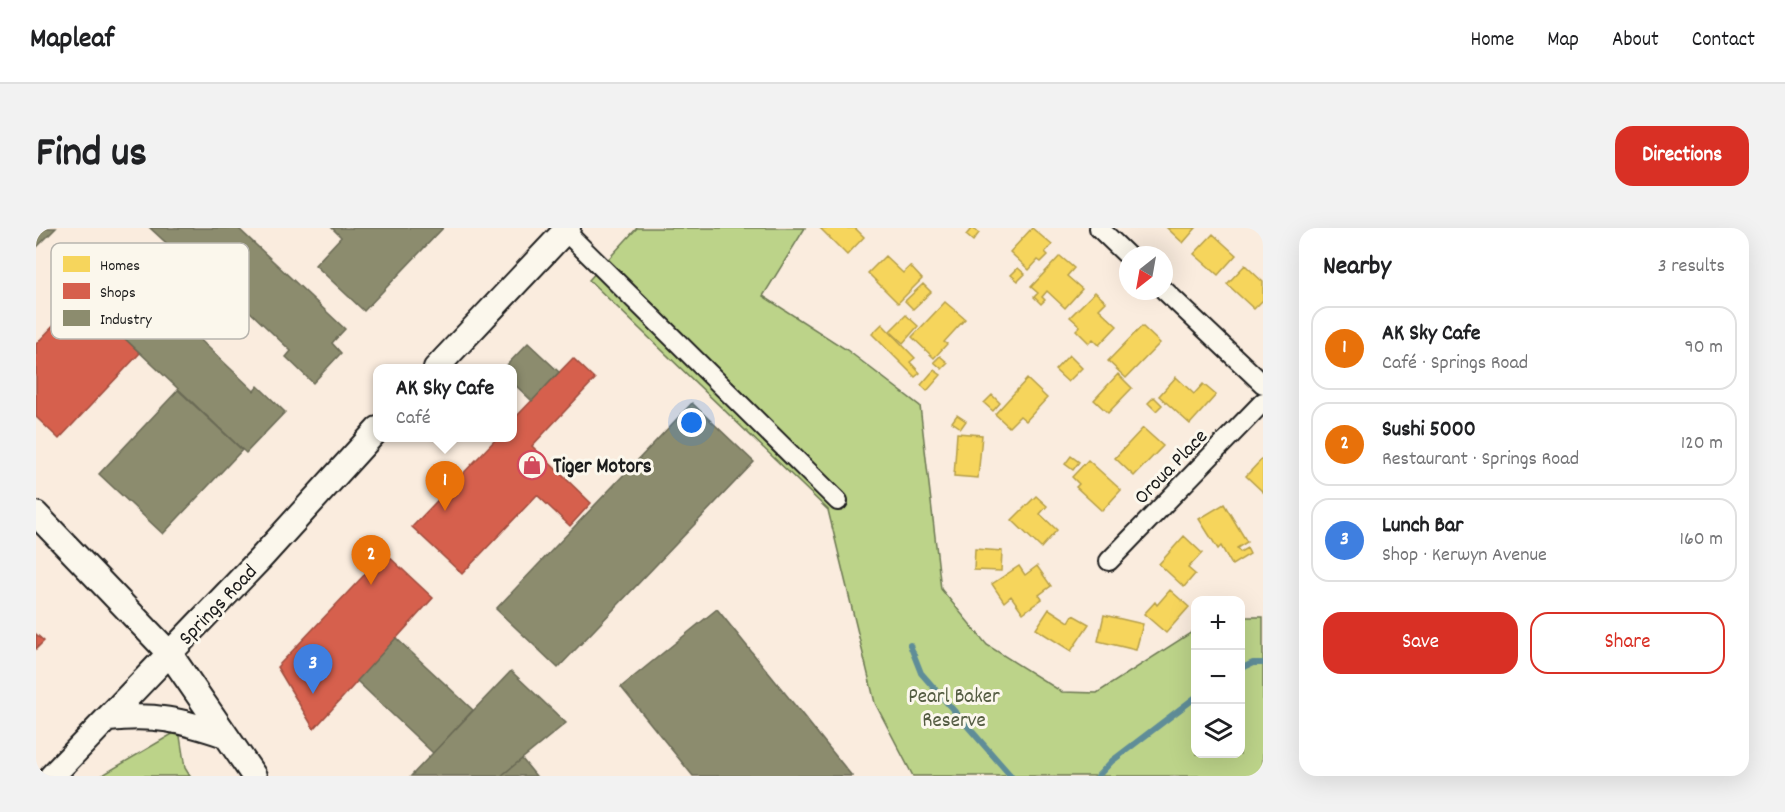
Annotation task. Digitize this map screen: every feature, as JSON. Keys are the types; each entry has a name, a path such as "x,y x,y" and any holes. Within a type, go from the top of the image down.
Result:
{"main road":[{"path":"441,364 566,230"},
{"name":"Springs Road","path":"52,776 260,559 373,435"},
{"path":"36,514 170,654 254,776"},
{"path":"108,719 139,716 169,719 225,735"}],"street":[{"path":"1099,228 1119,247"},
{"path":"566,230 838,501"},
{"path":"1173,299 1263,384"},
{"name":"Oroua Place","path":"1109,561 1263,402"}],"green space":[{"name":"Pearl Baker Reserve","path":"637,228 805,228 763,296 847,350 920,406 941,589 987,645 1062,692 1097,693 1191,633 1191,758 1245,758 1245,617 1263,617 1263,776 913,776 875,703 828,510 589,280"},
{"path":"179,730 185,768 190,776 101,776"}],"building: Homes":[{"path":"820,228 855,228 864,237 847,255"},
{"path":"972,228 979,233 973,241 966,235"},
{"path":"1032,228 1052,245 1045,252 1048,255 1041,262 1038,260 1029,270 1010,252"},
{"path":"1167,228 1196,228 1183,243"},
{"path":"1213,234 1236,255 1218,275 1194,254"},
{"path":"885,256 903,273 910,266 922,279 898,303 868,273"},
{"path":"1060,256 1074,268 1067,276 1082,289 1065,308 1047,291 1042,297 1045,300 1041,304 1034,297 1038,293 1031,287"},
{"path":"1245,265 1263,282 1263,300 1254,309 1227,284"},
{"path":"1018,268 1025,274 1018,281 1011,275"},
{"path":"923,284 931,292 913,309 905,301"},
{"path":"1095,292 1106,302 1099,309 1117,326 1099,345 1093,339 1089,343 1076,330 1080,326 1070,317"},
{"path":"945,302 965,319 944,342 947,344 934,358 912,337"},
{"path":"906,315 918,326 903,343 890,331"},
{"path":"882,324 915,358 910,362 920,373 915,377 872,334"},
{"path":"1142,326 1160,343 1126,378 1108,361"},
{"path":"1069,355 1082,368 1068,382 1055,370"},
{"path":"940,356 948,363 942,369 934,362"},
{"path":"934,370 941,375 927,391 921,385"},
{"path":"1118,374 1132,388 1108,413 1094,400"},
{"path":"1176,377 1194,394 1203,384 1216,395 1190,424 1159,396"},
{"path":"1027,379 1047,398 1026,421 1020,416 1009,427 995,414"},
{"path":"992,395 1000,403 993,411 984,403"},
{"path":"1154,397 1162,405 1156,411 1148,403"},
{"path":"957,415 966,421 961,428 952,422"},
{"path":"1143,428 1163,446 1134,476 1115,458"},
{"path":"957,433 982,435 978,478 954,476"},
{"path":"1071,456 1079,462 1073,470 1065,464"},
{"path":"1263,458 1263,492 1246,476"},
{"path":"1088,460 1121,490 1102,511 1076,487 1079,484 1072,477"},
{"path":"1036,496 1047,506 1040,514 1057,530 1041,548 1012,520"},
{"path":"1224,504 1247,542 1237,548 1240,552 1247,548 1250,554 1232,565 1221,546 1218,549 1199,519"},
{"path":"1184,536 1202,553 1188,568 1195,574 1184,587 1159,564"},
{"path":"975,549 1002,551 1001,571 974,570"},
{"path":"1019,566 1025,575 1037,566 1051,586 1039,595 1042,599 1023,613 1011,596 1004,602 992,584"},
{"path":"1170,590 1189,607 1166,633 1144,614 1155,602 1157,605"},
{"path":"1049,609 1069,622 1073,615 1089,624 1071,651 1036,629"},
{"path":"1104,615 1143,624 1136,650 1098,641"}],"building: Shops":[{"path":"51,328 51,339 125,339 140,353 59,439 36,417 36,344"},
{"path":"573,358 595,379 532,446 591,503 570,526 537,495 462,574 412,527 493,442 517,442 517,416"},
{"path":"385,553 433,598 314,729 277,667"},
{"path":"36,634 44,641 36,649"}],"building: Industry":[{"path":"36,228 56,228 36,248"},
{"path":"150,228 238,228 345,329 332,343 341,353 313,383 286,357 291,351 249,311 249,243 166,243"},
{"path":"332,228 443,228 364,311 315,265 341,237"},
{"path":"125,339 200,339 254,391 258,386 285,412 246,453"},
{"path":"528,343 559,372 532,401 517,387 517,364 508,364"},
{"path":"178,390 242,450 163,534 99,474"},
{"path":"692,403 754,462 558,668 496,609"},
{"path":"717,609 852,776 693,776 621,687"},
{"path":"396,638 473,710 433,753 357,681"},
{"path":"511,671 566,723 501,776 411,776"},
{"path":"522,759 536,776 501,776"}],"waterway":[{"path":"910,645 921,673 1011,776"},
{"path":"1245,667 1253,663 1263,663"},
{"path":"1098,776 1112,761 1191,701"}],"place":[{"name":"Tiger Motors","path":"532,465"},
{"name":"AK Sky Cafe","path":"445,511"},
{"name":"Sushi 5000","path":"371,585"},
{"name":"Lunch Bar","path":"313,694"}]}
